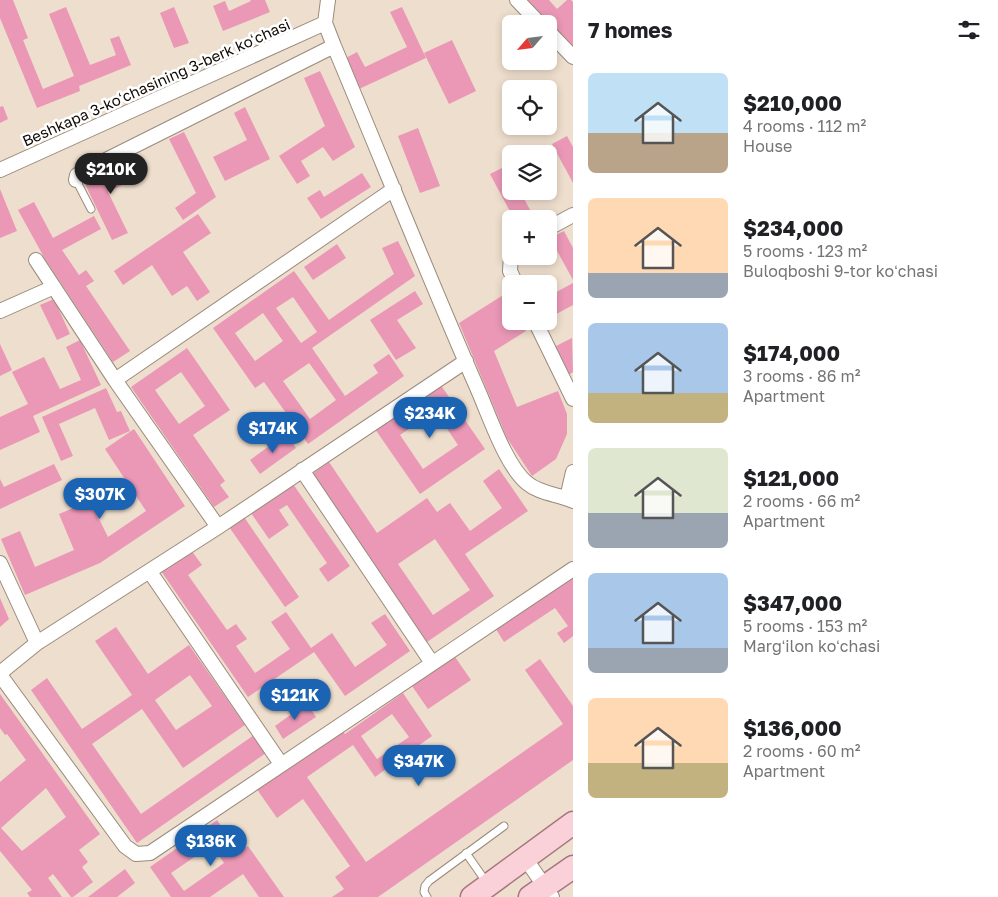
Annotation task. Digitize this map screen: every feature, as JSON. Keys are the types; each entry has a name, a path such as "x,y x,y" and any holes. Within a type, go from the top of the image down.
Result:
{"main road":[{"path":"480,891 573,823"},
{"path":"543,894 573,867"}],"street":[{"path":"328,0 325,23 334,46 502,444 516,470 527,483 540,491 570,500 573,472"},
{"path":"517,0 531,15"},
{"name":"Beshkapa 3-koʻchasining 3-berk koʻchasi","path":"0,170 325,23"},
{"path":"558,41 573,57"},
{"path":"76,180 77,175 82,172 334,46"},
{"path":"115,380 394,189"},
{"path":"557,224 573,215"},
{"path":"36,260 115,380 218,527"},
{"path":"0,311 54,288"},
{"path":"540,330 570,384 573,399"},
{"path":"466,362 150,572 104,599 37,643 0,674 125,846 136,854 150,853 573,569"},
{"path":"302,470 432,662"},
{"path":"0,563 37,643"},
{"path":"150,572 281,764"},
{"path":"525,858 543,894"}],"lane":[{"path":"76,180 91,209"},
{"path":"427,897 424,892 429,881 504,826"},
{"path":"466,853 480,891"}],"building":[{"path":"0,0 13,0 28,38 23,40 43,89 74,76 49,14 66,7 90,65 116,55 110,39 119,36 131,65 79,86 80,91 37,108 0,18"},
{"path":"250,0 265,0 270,12 223,31 213,6 225,1 229,11"},
{"path":"524,0 549,0 557,9 567,0 573,2 573,52 558,36 558,15 538,15"},
{"path":"174,7 189,43 174,48 160,13"},
{"path":"402,7 426,58 359,89 344,59 357,52 365,67 407,47 390,12"},
{"path":"452,40 476,91 449,104 424,53"},
{"path":"320,71 355,147 333,161 323,147 301,161 310,176 297,184 279,156 325,126 304,78"},
{"path":"3,106 8,119 0,123 0,107"},
{"path":"245,107 270,159 225,181 213,157 247,140 234,113"},
{"path":"418,128 440,186 420,193 398,136"},
{"path":"184,132 216,197 183,220 175,208 196,193 169,139"},
{"path":"567,136 573,147 573,183 557,153 557,145 552,144"},
{"path":"130,159 139,177 108,192 128,233 112,240 84,182"},
{"path":"502,168 502,196 490,174"},
{"path":"362,173 371,187 321,219 307,198 320,190 324,197"},
{"path":"0,189 17,231 0,238"},
{"path":"504,200 525,200 530,210 509,210"},
{"path":"34,202 53,238 94,216 101,229 62,250 79,275 86,270 94,281 86,286 130,351 113,362 45,259 18,210"},
{"path":"198,214 211,233 183,252 210,292 197,301 187,286 172,296 152,265 123,285 114,271"},
{"path":"564,231 573,248 573,280 557,251 557,234"},
{"path":"398,241 415,276 312,348 345,396 378,373 373,365 389,354 404,376 308,444 264,382 255,388 213,328 294,271 329,320 394,274 382,248","holes":["293,297 317,332 301,343 276,308","263,313 283,341 255,361 235,333","309,363 336,400 310,419 283,381"]},
{"path":"337,244 346,258 313,280 304,267"},
{"path":"573,283 573,305 557,314 557,292"},
{"path":"415,291 423,304 397,320 416,348 396,360 370,320"},
{"path":"502,296 502,330 526,331 494,351 517,407 558,391 567,414 567,434 556,459 532,476 507,438 459,323"},
{"path":"54,299 70,334 57,340 40,305"},
{"path":"572,338 573,372 569,375 554,347"},
{"path":"80,340 101,385 33,416 40,432 0,450 0,417 28,404 12,372 44,357 60,389 81,380 66,347"},
{"path":"0,344 12,370 0,376"},
{"path":"187,348 230,410 193,435 225,481 220,485 229,497 214,507 131,387","holes":["181,372 205,406 179,424 155,390"]},
{"path":"440,384 485,449 420,494 375,429","holes":["435,411 458,445 423,469 400,435"]},
{"path":"106,388 117,412 121,411 130,431 109,440 95,408 59,424 73,456 61,461 42,417"},
{"path":"134,429 185,506 100,563 25,595 1,539 20,531 35,567 74,550 59,514 76,507 69,491 82,485 108,537 146,511 105,449"},
{"path":"286,434 296,448 260,474 250,460"},
{"path":"329,462 377,533 427,498 437,512 450,503 470,531 502,508 483,481 499,469 528,511 465,554 494,596 427,642 312,474","holes":["435,539 470,590 433,615 398,564"]},
{"path":"54,464 62,480 0,509 0,479 4,487"},
{"path":"293,484 350,566 328,582 319,569 327,563 287,505 279,510 289,525 269,539 251,513"},
{"path":"242,514 299,597 285,607 227,524"},
{"path":"191,550 202,565 188,575 227,630 236,624 247,639 236,646 255,673 290,649 271,622 286,612 311,648 332,633 355,667 387,645 371,623 385,614 410,651 345,696 314,652 248,697 161,571"},
{"path":"573,574 573,636 564,643 557,633 568,626 555,608 504,642 494,626"},
{"path":"0,598 9,619 0,627"},
{"path":"116,627 148,674 189,645 245,725 183,768 142,709 92,744 141,814 254,735 266,753 137,843 31,690 47,678 82,729 132,695 95,641","holes":["190,675 212,706 176,730 155,700"]},
{"path":"455,657 471,680 428,709 412,686"},
{"path":"540,659 573,706 573,760 378,897 332,897 344,889 335,877 350,866 303,799 277,818 256,788 341,729 345,734 403,693 432,736 375,777 353,745 307,777 366,862 563,724 525,670","holes":["392,714 409,737 377,759 361,736"]},
{"path":"0,694 100,834 79,850 88,862 82,867 93,882 73,897 71,897 53,874 48,878 62,897 30,897 27,893 32,890 0,851 0,782 26,760 7,734 5,735 0,728","holes":["46,788 66,817 22,851 1,828"]},
{"path":"307,703 316,717 283,739 275,726"},
{"path":"217,820 239,852 248,846 284,897 259,897 243,874 210,897 171,897 150,867","holes":["212,845 224,863 184,891 171,873"]},
{"path":"125,869 135,883 117,897 88,897"}]}
